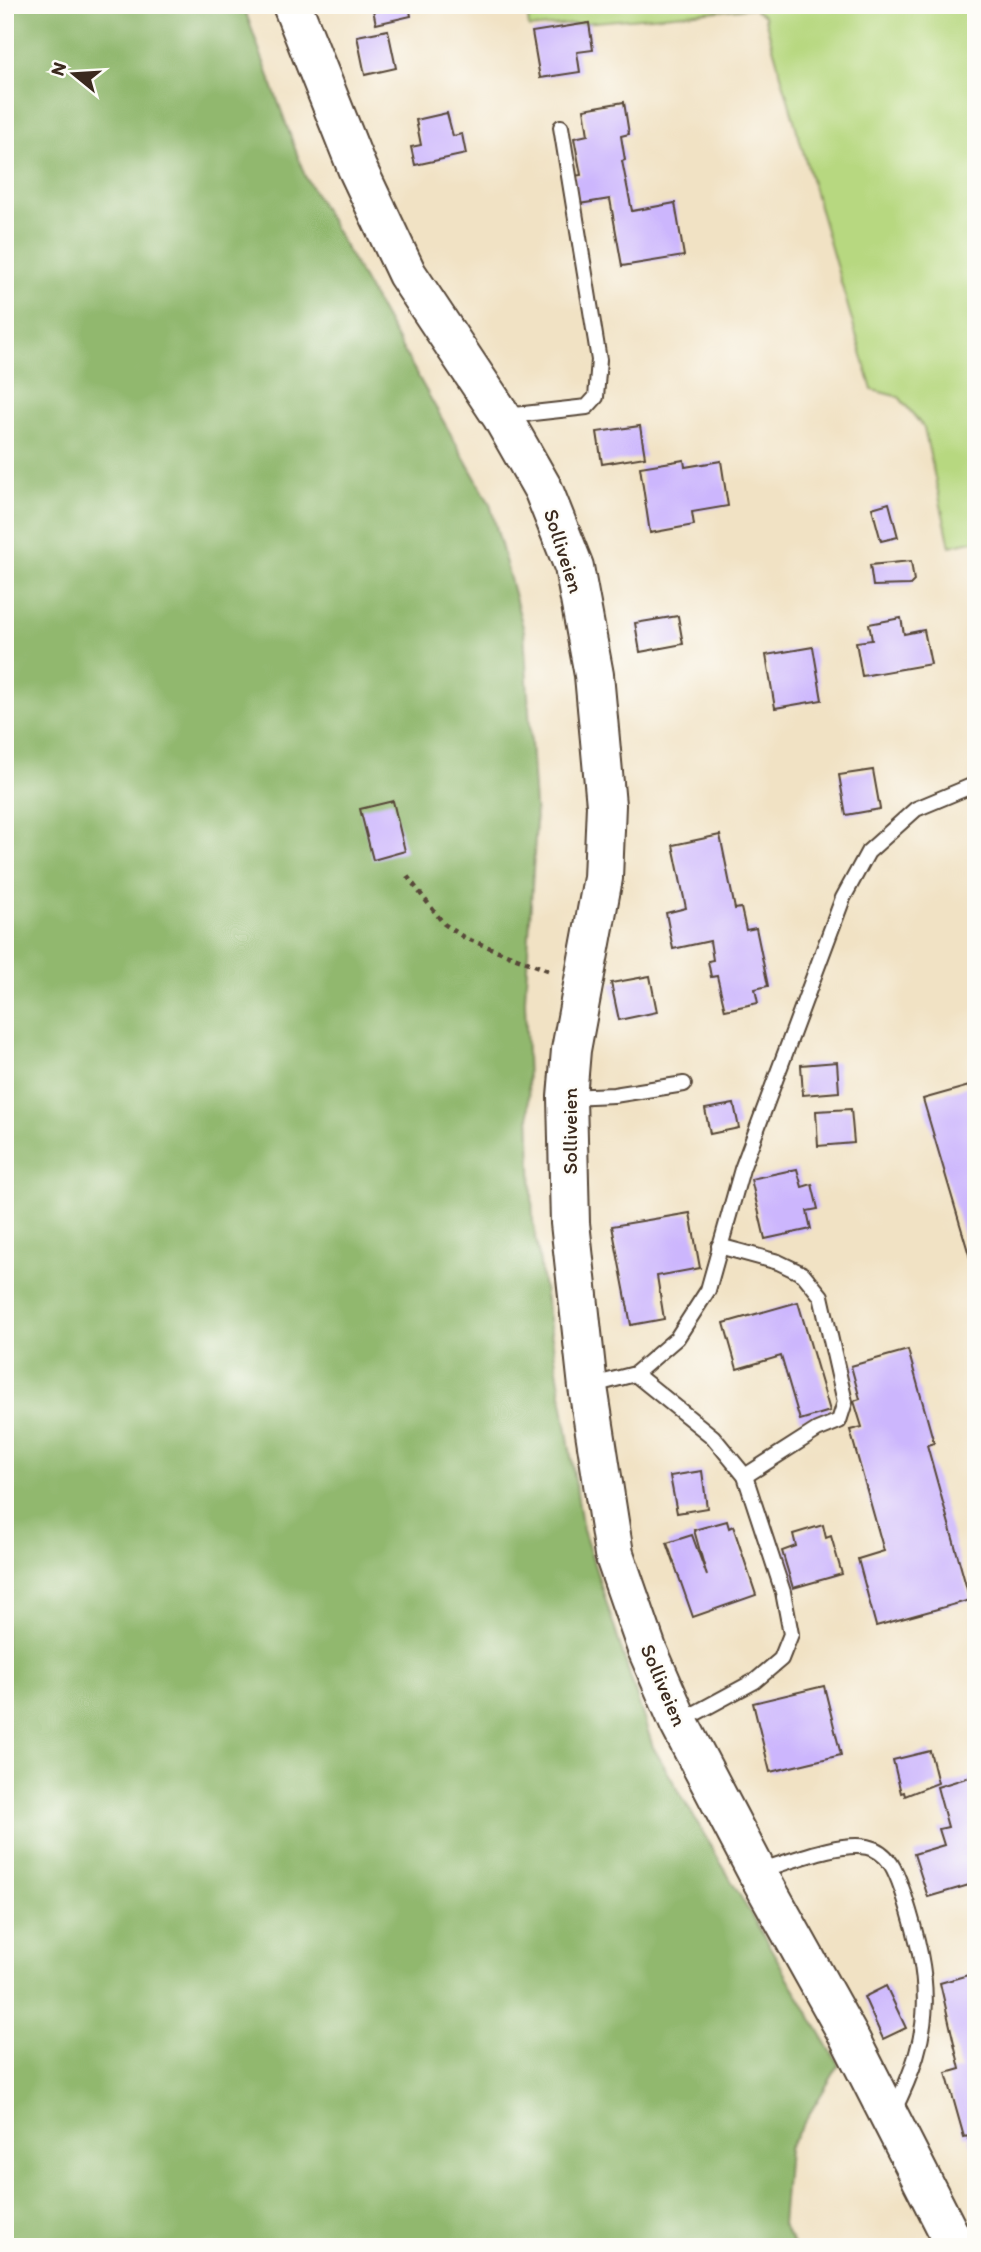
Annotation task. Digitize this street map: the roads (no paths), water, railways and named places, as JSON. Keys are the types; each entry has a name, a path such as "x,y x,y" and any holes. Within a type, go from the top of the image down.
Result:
{"street":[{"name":"Solliveien","path":"292,5 357,168 407,274 502,417 543,489 574,567 594,675 606,805 603,878 571,1050 567,1097 570,1223 588,1387 614,1554 647,1649 679,1723 890,2117 956,2247"}],"lane":[{"path":"502,417 587,407 596,397 599,381 593,320 567,179 561,127"},
{"path":"588,1387 635,1374 677,1338 708,1290 742,1168 843,898 868,852 916,809 973,788"},
{"path":"567,1097 614,1096 684,1084"},
{"path":"719,1246 778,1262 803,1274 821,1296 845,1402 839,1421 817,1430 745,1476"},
{"path":"635,1374 713,1437 745,1476 783,1592 791,1634 781,1659 755,1681 679,1723"},
{"path":"757,1872 851,1845 870,1847 884,1855 895,1870 923,1959 925,2007 917,2059 890,2117"}]}
